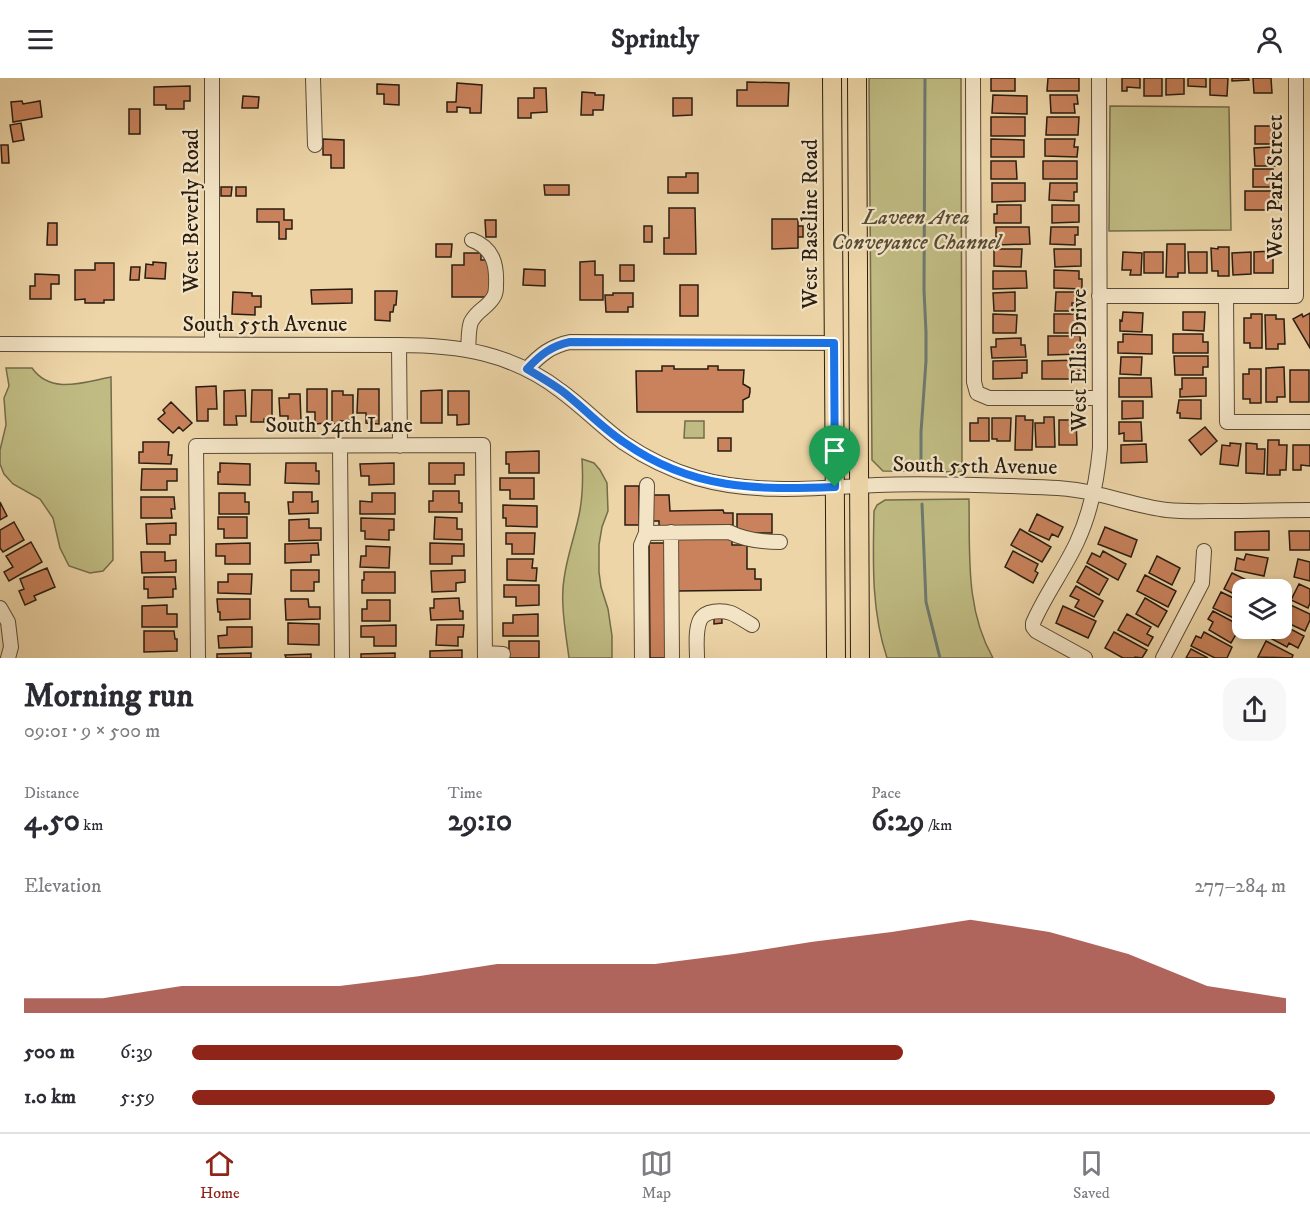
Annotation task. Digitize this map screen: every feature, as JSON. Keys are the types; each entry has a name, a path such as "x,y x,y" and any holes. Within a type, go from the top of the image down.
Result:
{"main road":[{"name":"West Baseline Road","path":"832,78 836,658"},
{"name":"West Baseline Road","path":"857,78 860,658"}],"street":[{"name":"West Beverly Road","path":"212,78 212,344"},
{"path":"313,78 315,145"},
{"path":"973,78 974,382 977,393 989,398 1100,398"},
{"name":"West Ellis Drive","path":"1085,658 1036,631 1033,627 1034,621 1077,542 1095,493 1100,448 1099,78"},
{"name":"West Park Street","path":"1226,296 1296,296 1303,168 1296,78"},
{"path":"468,350 470,326 473,319 479,310 492,301 495,294 497,268 491,254 483,244 472,240"},
{"path":"1099,296 1226,296 1227,422 1310,422"},
{"path":"527,369 545,351 570,342 834,343"},
{"name":"South 55th Avenue","path":"0,344 433,345 468,350 505,360 527,369 561,391 623,442 644,456 695,478 723,484 768,488 912,484 1035,487 1095,493 1168,510 1310,510"},
{"path":"399,345 400,446"},
{"name":"South 54th Lane","path":"198,658 196,446 483,446 485,655"},
{"path":"340,446 342,658"},
{"path":"642,658 641,545 646,533 647,485"},
{"path":"671,532 672,658"},
{"path":"646,533 729,532 761,542 780,542"},
{"path":"1163,658 1202,583 1204,552"},
{"path":"0,608 8,622 11,647 8,658"},
{"path":"697,658 697,632 701,618 709,612 726,612 752,625"},
{"path":"485,655 503,654"}],"green space":[{"name":"Laveen Area Conveyance Channel","path":"869,78 961,78 962,472 883,471 872,460"},
{"path":"1110,106 1229,107 1231,230 1109,231"},
{"path":"6,368 32,368 49,382 58,384 111,377 113,560 103,571 90,573 69,566 60,548 53,518 40,499 13,484 4,474 0,464 0,450 6,425 4,398 9,386"},
{"path":"685,421 704,421 704,438 684,438"},
{"path":"582,459 594,463 607,483 608,511 599,545 599,572 608,609 612,658 569,658 563,588 581,504"},
{"path":"969,499 973,600 984,639 993,658 887,658 878,622 874,585 874,511 877,505 885,500"}],"building":[{"path":"991,78 1015,78 1015,91 991,91"},
{"path":"1048,78 1079,78 1079,91 1047,91"},
{"path":"1122,78 1140,78 1140,88 1127,87 1127,91 1122,91"},
{"path":"1144,78 1162,78 1162,96 1144,96"},
{"path":"1166,78 1184,78 1184,94 1166,95"},
{"path":"1188,78 1206,78 1206,87 1188,86"},
{"path":"1210,78 1228,78 1227,96 1210,95"},
{"path":"1232,78 1248,78 1249,80 1232,81"},
{"path":"1253,78 1271,78 1272,93 1254,93"},
{"path":"747,82 789,83 788,106 737,106 737,90 747,90"},
{"path":"457,83 482,85 481,113 470,113 470,108 457,107 457,112 447,112 447,102 456,102"},
{"path":"377,84 399,85 399,105 384,104 384,94 377,94"},
{"path":"190,86 190,101 184,101 184,109 166,109 166,105 154,105 154,87"},
{"path":"534,88 546,88 547,112 531,113 531,118 518,118 518,98 534,98"},
{"path":"582,92 604,95 603,110 593,110 593,115 581,115"},
{"path":"993,95 1027,96 1027,114 992,113"},
{"path":"1050,95 1077,95 1078,104 1074,104 1075,113 1051,113"},
{"path":"243,96 259,97 258,108 242,108"},
{"path":"673,98 692,98 692,115 673,116"},
{"path":"22,101 23,104 40,101 42,117 13,122 11,102"},
{"path":"129,109 140,109 140,134 129,134"},
{"path":"991,117 1025,117 1025,136 991,136"},
{"path":"1047,117 1079,117 1078,135 1046,135"},
{"path":"21,123 24,140 13,142 10,125"},
{"path":"1255,126 1276,126 1276,144 1255,144"},
{"path":"323,139 344,140 344,168 331,168 331,155 323,155"},
{"path":"991,139 1024,140 1024,157 991,157"},
{"path":"1045,139 1075,139 1074,147 1078,147 1077,157 1045,156"},
{"path":"1,145 8,145 9,163 2,163"},
{"path":"1274,147 1275,166 1255,166 1254,148"},
{"path":"991,161 1016,161 1017,179 991,179"},
{"path":"1043,161 1077,161 1077,179 1043,179"},
{"path":"1253,169 1273,169 1274,187 1253,187"},
{"path":"686,173 698,173 698,193 668,193 668,177 686,177"},
{"path":"992,183 1025,183 1025,201 992,202"},
{"path":"1050,183 1077,183 1074,201 1049,200"},
{"path":"544,185 569,185 569,195 545,195"},
{"path":"221,187 232,187 231,196 221,196"},
{"path":"236,187 246,187 246,196 236,196"},
{"path":"1245,191 1278,191 1278,210 1245,210"},
{"path":"997,205 1021,205 1021,223 994,223"},
{"path":"1052,205 1079,205 1079,222 1052,223"},
{"path":"669,208 695,208 696,254 664,254 664,238 669,238"},
{"path":"257,209 284,209 284,220 292,220 292,229 286,229 286,239 279,239 279,222 257,222"},
{"path":"772,219 798,219 798,248 772,249"},
{"path":"485,220 496,220 496,237 486,237"},
{"path":"48,223 57,223 57,245 47,245"},
{"path":"644,226 652,226 652,242 644,242"},
{"path":"798,226 803,226 803,237 798,237"},
{"path":"996,227 1029,227 1030,244 996,245"},
{"path":"1051,227 1078,227 1075,245 1050,244"},
{"path":"436,244 452,244 451,257 436,257"},
{"path":"1167,244 1185,244 1185,273 1178,273 1178,277 1166,277"},
{"path":"1218,247 1229,247 1229,276 1218,276 1218,271 1212,271 1211,248 1218,249"},
{"path":"994,249 1022,249 1021,267 994,266"},
{"path":"1054,249 1081,249 1081,266 1055,267"},
{"path":"1273,251 1273,273 1254,273 1254,252"},
{"path":"1123,252 1142,253 1141,275 1130,275 1131,270 1122,270"},
{"path":"1144,252 1163,252 1163,273 1144,273"},
{"path":"1188,252 1207,252 1207,273 1189,273"},
{"path":"1251,252 1251,274 1233,275 1232,253"},
{"path":"464,253 481,253 481,260 491,260 491,297 452,297 452,265 464,265"},
{"path":"595,261 595,275 603,275 603,300 580,300 580,262"},
{"path":"153,262 166,263 165,279 145,278 146,264 153,265"},
{"path":"95,263 114,263 114,300 104,300 104,303 85,303 85,299 75,300 75,270 95,270"},
{"path":"620,265 634,265 634,281 620,281"},
{"path":"131,267 140,267 139,280 130,280"},
{"path":"524,269 545,270 545,286 523,285"},
{"path":"1054,270 1079,271 1082,289 1054,288"},
{"path":"993,271 1026,271 1027,288 993,289"},
{"path":"35,274 59,275 59,284 51,284 51,299 30,299 30,286 35,286"},
{"path":"680,285 698,285 698,316 680,316"},
{"path":"352,289 352,303 312,304 311,290"},
{"path":"375,291 397,291 396,305 394,305 393,312 390,312 390,321 375,320"},
{"path":"233,292 261,296 261,307 255,307 255,315 232,314"},
{"path":"1015,292 1015,311 994,311 993,293"},
{"path":"1056,292 1077,292 1077,303 1072,303 1072,311 1055,311"},
{"path":"613,293 633,293 633,307 628,307 628,312 606,312 605,295 613,295"},
{"path":"1123,312 1143,313 1142,332 1120,331"},
{"path":"1183,312 1205,312 1204,331 1183,330"},
{"path":"1310,313 1310,348 1293,319"},
{"path":"993,314 1017,315 1016,333 993,333"},
{"path":"1054,314 1077,314 1077,333 1054,333"},
{"path":"1251,314 1262,314 1262,348 1250,348 1250,343 1244,343 1244,318 1251,318"},
{"path":"1265,315 1276,315 1276,319 1284,319 1285,344 1278,344 1278,349 1266,349"},
{"path":"1123,334 1152,335 1152,354 1118,353 1118,342 1123,342"},
{"path":"1173,334 1203,334 1203,342 1208,342 1208,353 1173,353"},
{"path":"1048,336 1080,336 1081,354 1048,355"},
{"path":"1021,338 1021,345 1025,345 1026,357 992,358 991,347 996,347 996,339"},
{"path":"1174,356 1208,356 1208,367 1203,367 1203,375 1175,375"},
{"path":"1121,357 1142,357 1141,375 1120,374"},
{"path":"1027,360 1027,373 1022,373 1022,378 993,379 993,361"},
{"path":"1081,360 1081,371 1076,371 1076,379 1042,379 1042,361"},
{"path":"662,366 674,366 674,369 708,369 708,366 718,366 718,370 744,370 743,384 750,388 750,392 749,397 743,400 743,412 637,412 636,371 662,371"},
{"path":"1284,367 1285,397 1277,397 1277,402 1266,402 1266,368"},
{"path":"1249,369 1261,369 1261,403 1250,403 1250,399 1243,399 1243,374 1249,374"},
{"path":"1290,370 1309,370 1309,402 1290,402"},
{"path":"1119,378 1151,378 1152,397 1119,397"},
{"path":"1182,378 1206,378 1206,396 1180,397"},
{"path":"216,386 217,409 208,409 208,421 197,421 196,387"},
{"path":"307,389 327,389 327,423 315,424 315,412 307,412"},
{"path":"358,389 379,389 379,424 366,423 366,413 357,413"},
{"path":"245,390 246,416 236,416 237,425 224,425 224,391"},
{"path":"252,390 272,390 272,419 264,419 264,422 251,422"},
{"path":"442,390 442,423 421,423 421,391"},
{"path":"332,391 343,391 343,395 353,395 353,421 340,421 340,424 332,424"},
{"path":"448,391 469,391 469,424 457,425 457,415 448,415"},
{"path":"289,394 300,394 301,422 288,422 288,416 280,416 279,398 289,398"},
{"path":"1179,400 1201,400 1201,419 1180,418 1180,413 1177,413"},
{"path":"1122,401 1143,401 1143,418 1122,419"},
{"path":"171,402 192,423 183,431 179,427 173,433 158,419 165,413 163,410"},
{"path":"1016,416 1025,416 1025,420 1033,420 1032,450 1015,450"},
{"path":"1044,417 1054,417 1055,447 1036,447 1035,423 1044,423"},
{"path":"978,418 989,418 989,441 970,441 970,423 978,423"},
{"path":"992,418 1011,418 1010,441 992,439"},
{"path":"1059,420 1076,420 1077,445 1059,445"},
{"path":"1119,422 1141,422 1142,441 1124,441 1124,433 1119,434"},
{"path":"1205,427 1217,441 1201,455 1189,440"},
{"path":"718,438 731,438 731,451 718,451"},
{"path":"1268,440 1279,440 1279,445 1287,445 1286,470 1280,470 1280,475 1267,475"},
{"path":"143,442 169,442 168,455 172,455 171,464 139,463 139,452 143,452"},
{"path":"1230,443 1241,444 1238,466 1220,464 1222,445 1230,446"},
{"path":"1246,443 1257,444 1257,449 1265,449 1264,474 1246,473"},
{"path":"1146,444 1147,462 1121,463 1121,445"},
{"path":"1293,445 1310,445 1310,466 1301,465 1301,470 1293,470"},
{"path":"539,451 539,473 509,473 506,452"},
{"path":"220,463 250,464 250,485 218,484"},
{"path":"286,463 316,463 316,471 319,471 319,484 285,483"},
{"path":"394,463 394,484 369,485 369,476 361,476 360,464"},
{"path":"429,463 464,463 464,475 455,475 455,484 429,484"},
{"path":"142,469 177,469 177,481 167,481 167,490 141,490"},
{"path":"500,478 534,478 534,499 510,499 510,490 500,490"},
{"path":"625,486 639,486 639,525 625,525"},
{"path":"433,491 459,491 462,512 429,512 429,501 433,501"},
{"path":"293,492 312,492 312,502 318,501 318,513 289,514 288,502 293,502"},
{"path":"219,493 245,493 245,502 249,502 249,514 219,514"},
{"path":"372,493 395,493 395,514 360,514 360,501 372,502"},
{"path":"653,495 669,495 670,511 723,510 724,513 733,513 733,525 659,526 659,521 653,521"},
{"path":"141,497 174,497 175,509 171,509 172,518 141,518"},
{"path":"0,502 7,516 0,520"},
{"path":"503,505 537,506 537,527 506,526 506,518 503,518"},
{"path":"737,514 772,514 772,533 737,533"},
{"path":"1037,514 1063,527 1058,537 1052,534 1049,540 1029,531"},
{"path":"218,517 247,517 247,538 224,538 224,529 218,529"},
{"path":"435,517 457,518 457,529 462,529 462,540 434,539"},
{"path":"361,518 394,519 394,530 389,530 389,540 365,539 365,531 361,531"},
{"path":"309,519 309,528 321,528 321,540 289,541 289,520"},
{"path":"14,522 24,540 3,552 0,548 0,530"},
{"path":"176,523 176,535 170,535 170,544 147,544 146,524"},
{"path":"1105,527 1137,540 1131,557 1098,544"},
{"path":"1020,529 1051,547 1042,562 1011,545"},
{"path":"1269,531 1269,550 1235,550 1235,532"},
{"path":"1289,531 1310,531 1310,550 1290,550"},
{"path":"506,533 535,533 534,554 512,554 512,544 506,544"},
{"path":"732,538 732,545 747,545 747,569 755,569 755,579 761,579 761,590 677,591 677,539"},
{"path":"31,542 42,562 9,581 4,572 13,567 6,556"},
{"path":"250,543 250,564 225,564 225,556 216,556 216,544"},
{"path":"318,543 319,555 311,555 311,562 285,563 285,544"},
{"path":"430,543 464,544 464,556 452,556 452,564 430,564"},
{"path":"649,543 665,543 665,658 650,658"},
{"path":"366,546 390,547 389,568 360,567 361,556 366,556"},
{"path":"1013,551 1038,564 1035,571 1038,573 1033,583 1005,567"},
{"path":"1103,551 1126,564 1118,580 1087,563 1092,553 1100,557"},
{"path":"141,552 165,552 165,561 176,560 176,572 142,573"},
{"path":"1246,554 1268,558 1264,576 1235,570 1237,558 1244,560"},
{"path":"1157,556 1180,568 1172,585 1149,573"},
{"path":"507,559 533,559 532,568 537,568 536,581 507,580"},
{"path":"1298,559 1310,562 1310,581 1294,577"},
{"path":"1086,566 1108,579 1099,595 1077,582"},
{"path":"47,568 55,587 34,596 36,600 25,605 19,591 24,589 20,579"},
{"path":"291,570 319,570 319,582 314,582 314,591 291,591"},
{"path":"465,570 465,582 456,583 456,591 432,592 431,571"},
{"path":"364,572 395,572 395,593 362,593"},
{"path":"1232,573 1244,579 1232,579 1232,593 1224,589"},
{"path":"228,574 252,574 251,594 218,593 218,582 228,582"},
{"path":"1145,575 1176,591 1168,607 1137,591"},
{"path":"144,577 175,577 176,589 173,589 173,597 148,598 148,589 144,589"},
{"path":"1299,584 1310,589 1308,608 1292,600"},
{"path":"504,585 539,585 539,605 516,606 516,597 504,597"},
{"path":"1076,586 1103,601 1094,617 1075,607 1079,600 1070,596"},
{"path":"1221,592 1232,597 1232,617 1213,608"},
{"path":"459,598 463,619 431,620 430,608 434,608 434,599"},
{"path":"1145,598 1167,611 1158,627 1136,614"},
{"path":"217,599 250,599 250,619 220,620"},
{"path":"285,599 308,599 309,607 320,607 320,619 286,620"},
{"path":"367,600 390,600 390,621 362,621 362,609 367,609"},
{"path":"167,605 167,614 177,614 177,627 142,627 142,606"},
{"path":"714,605 721,605 722,623 714,624"},
{"path":"1063,606 1096,621 1088,638 1056,623"},
{"path":"1292,606 1310,614 1305,631 1292,625"},
{"path":"1213,611 1232,621 1233,639 1231,643 1209,630 1213,622 1208,619"},
{"path":"538,614 538,636 503,636 503,623 513,623 513,615"},
{"path":"1127,614 1151,627 1147,634 1153,637 1148,646 1118,630"},
{"path":"288,623 319,624 319,645 288,644"},
{"path":"396,625 396,646 374,646 374,637 361,637 361,626"},
{"path":"437,625 464,625 463,637 458,637 458,646 436,645"},
{"path":"227,627 252,627 252,647 219,648 218,636 227,635"},
{"path":"1292,630 1304,636 1298,648 1289,643 1287,647 1272,639 1292,639"},
{"path":"144,631 174,631 177,651 144,652"},
{"path":"1114,632 1147,650 1142,658 1123,658 1105,648"},
{"path":"1204,632 1232,647 1227,658 1215,658 1191,646 1196,636 1201,638"},
{"path":"509,641 539,641 539,658 506,658"},
{"path":"1266,641 1293,655 1292,658 1258,657"},
{"path":"1191,649 1208,658 1186,658"},
{"path":"462,650 462,658 430,658 430,651"},
{"path":"251,653 251,658 217,658 217,654"},
{"path":"395,653 395,658 361,658 361,654"},
{"path":"311,654 311,658 286,658 285,655"}],"waterway":[{"path":"921,468 926,361 925,78"},
{"path":"922,504 926,602 940,658"}],"route":[{"path":"570,342 834,343 835,487 768,488 723,484 695,478 644,456 623,442 561,391 527,369 545,351 570,342"}]}
